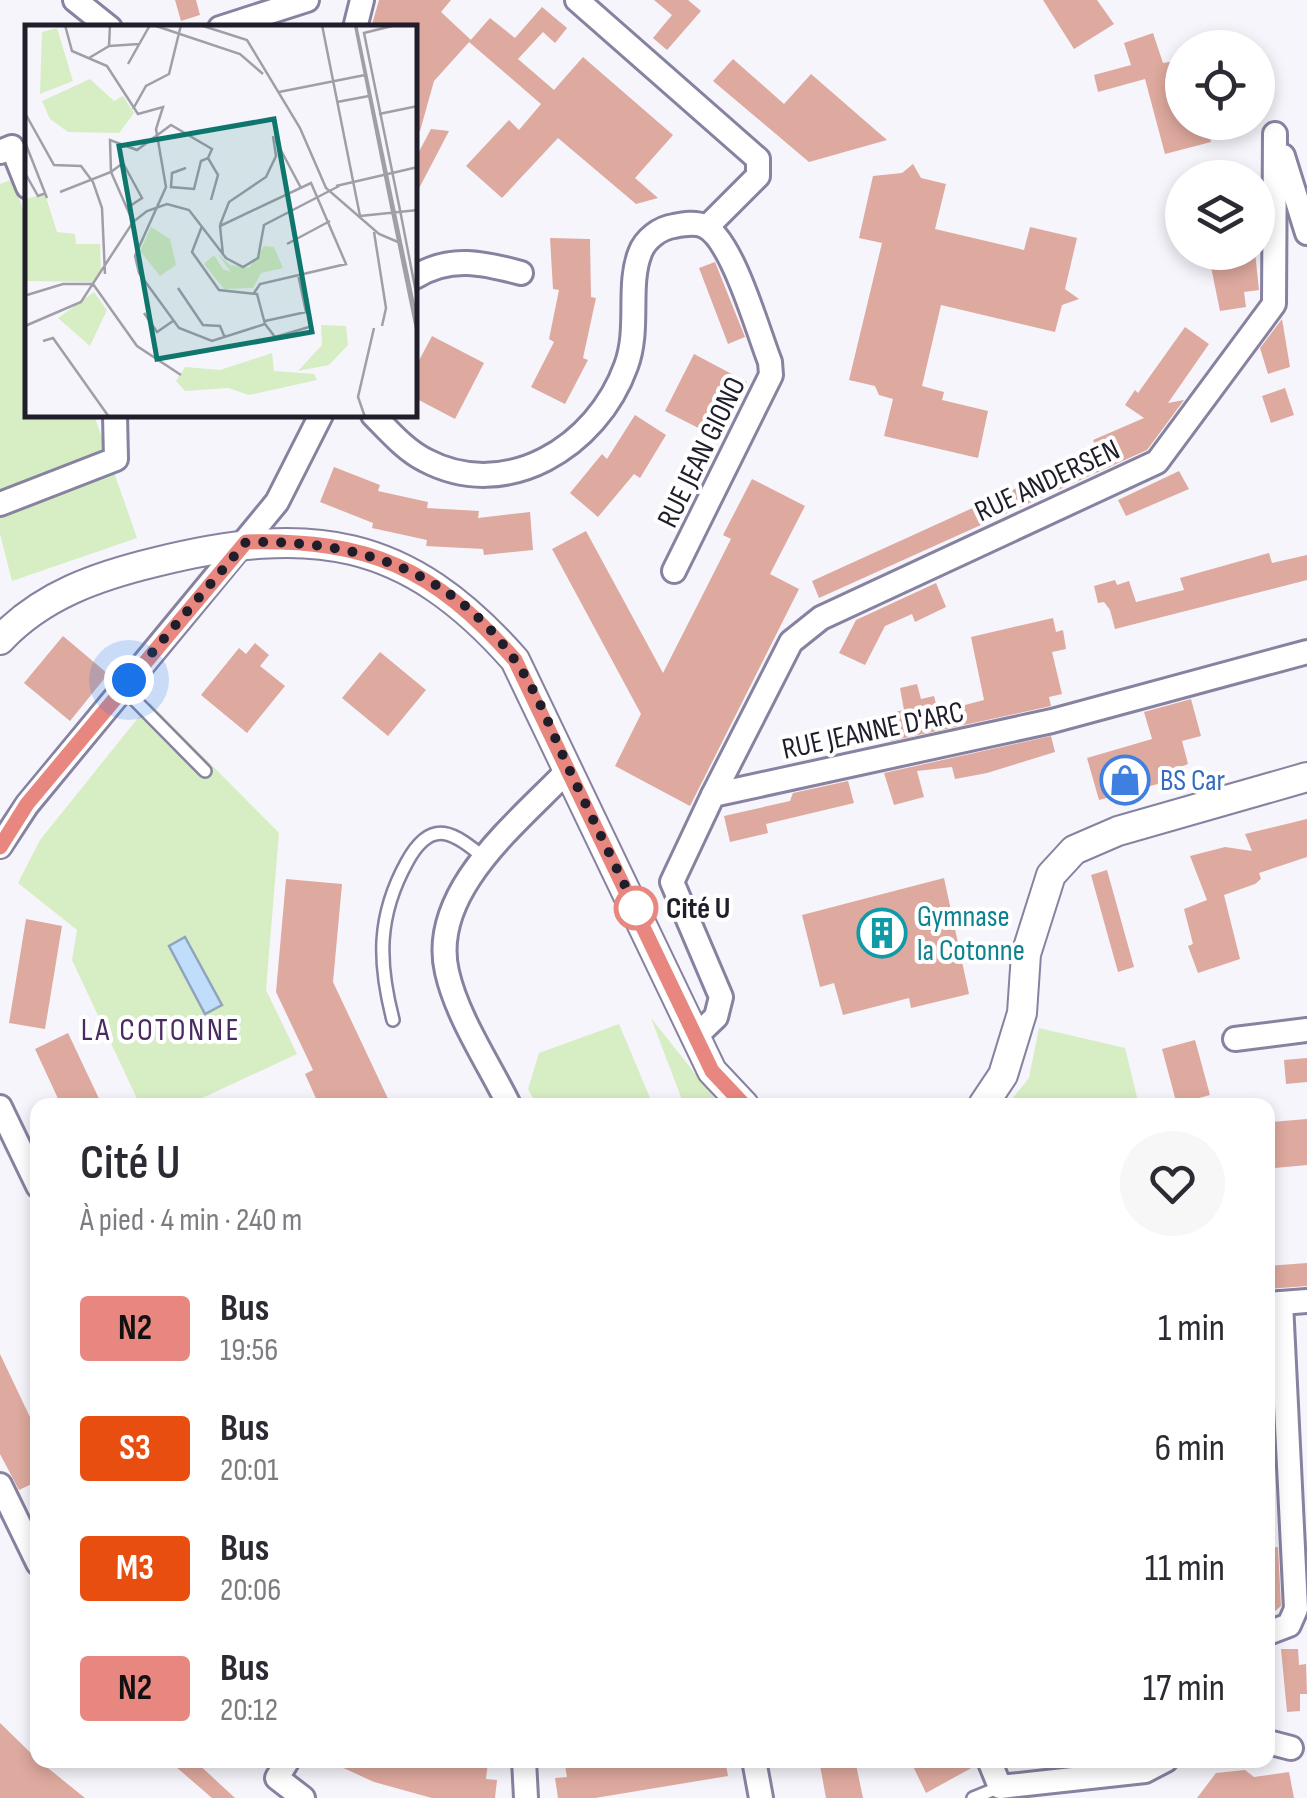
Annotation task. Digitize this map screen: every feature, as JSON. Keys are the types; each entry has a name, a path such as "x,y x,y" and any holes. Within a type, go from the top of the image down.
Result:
{"street":[{"path":"76,0 106,25"},
{"path":"229,25 307,0"},
{"path":"355,25 362,0"},
{"path":"376,418 423,460 452,470 514,474 555,456 574,441 619,383 636,330 640,254 650,238 668,227 691,223 707,227 758,176 758,158 577,0"},
{"name":"RUE ANDERSEN","path":"714,795 791,642 821,618 1157,462 1274,304 1276,134 1307,233"},
{"path":"0,152 12,147 25,180"},
{"name":"RUE JEAN GIONO","path":"674,571 771,376 770,362 724,245 707,227"},
{"path":"418,276 450,262 480,262 521,273"},
{"path":"0,504 116,459 115,418"},
{"path":"0,846 27,804 246,542 288,484 320,418"},
{"path":"1,633 64,591 110,574 246,542 330,544 388,561 433,584 480,620 515,660 712,1071 737,1098"},
{"name":"RUE JEANNE D'ARC","path":"714,795 1052,721 1307,652"},
{"path":"506,1098 446,972 446,929 459,894 568,769"},
{"path":"988,1098 1004,1076 1022,1014 1026,954 1050,876 1074,850 1118,831 1307,778"},
{"path":"696,1036 716,1017 721,996 672,882 714,795"},
{"path":"1235,1039 1307,1030"},
{"path":"0,1107 30,1169"},
{"path":"1275,1304 1307,1302"},
{"path":"1275,1311 1298,1480 1296,1608 1289,1625 1275,1630"},
{"path":"0,1485 30,1546"},
{"path":"283,1768 277,1778 303,1798"},
{"path":"524,1768 526,1798"},
{"path":"755,1768 761,1798"},
{"path":"993,1768 1000,1787 1151,1768"}],"lane":[{"path":"123,688 204,771"},
{"path":"393,1020 380,956 383,919 389,893 416,845 428,835 442,832 457,836 486,860"},
{"path":"973,1798 1000,1787"}],"green space":[{"path":"13,179 25,216 25,418 95,418 137,538 12,581 0,534 0,184"},
{"path":"150,703 279,833 266,990 297,1054 202,1098 137,1098 72,960 77,930 18,883 40,840"},
{"path":"651,1018 714,1098 681,1098"},
{"path":"619,1024 650,1098 533,1098 528,1089 539,1053"},
{"path":"1039,1028 1125,1048 1137,1098 1013,1098 1029,1078"}],"water":[{"path":"185,937 222,1005 205,1014 169,946"}],"building":[{"path":"175,0 196,0 200,15 181,21"},
{"path":"379,0 451,0 441,12 471,40 434,81 420,131 418,25 372,25"},
{"path":"654,0 688,0 701,11 667,50 653,38 672,15"},
{"path":"1043,0 1097,0 1114,24 1074,49"},
{"path":"542,7 567,28 555,43 543,32 518,59 554,90 583,57 673,135 635,178 658,198 636,204 558,138 502,198 466,166 509,120 519,130 541,104 469,42 490,18 515,38"},
{"path":"1153,33 1165,63 1165,140 1211,142 1165,154 1145,79 1098,92 1094,75 1131,65 1124,43"},
{"path":"733,59 784,104 811,74 887,140 809,162 713,81"},
{"path":"431,129 449,131 418,190 418,153"},
{"path":"913,164 921,178 946,184 935,229 1024,250 1030,227 1077,238 1065,289 1079,299 1062,305 1055,332 941,305 922,386 944,392 942,400 988,411 978,458 884,436 893,399 879,395 875,386 849,380 882,243 859,238 873,176 902,173"},
{"path":"550,238 590,239 591,297 596,298 583,358 588,360 565,404 531,387 554,342 549,339 559,290 553,289"},
{"path":"715,262 745,337 728,344 699,268"},
{"path":"1212,270 1257,270 1259,290 1244,292 1246,307 1220,311"},
{"path":"1282,319 1290,367 1268,374 1260,348"},
{"path":"1185,327 1209,344 1168,403 1184,400 1147,450 819,598 812,581 1098,451 1093,440 1144,418 1125,405"},
{"path":"432,336 484,363 455,419 418,400 418,362"},
{"path":"694,354 747,382 718,438 665,411"},
{"path":"1285,388 1294,415 1271,423 1262,396"},
{"path":"635,415 666,435 640,478 634,474 598,517 570,493 602,454 607,459"},
{"path":"334,467 380,485 378,491 428,502 427,508 479,511 478,518 530,512 533,550 484,555 483,549 426,546 427,540 372,528 373,523 320,502"},
{"path":"1179,471 1189,489 1126,516 1118,500"},
{"path":"752,479 805,506 770,574 799,589 690,806 615,766 641,714 552,549 586,531 663,673 731,539 723,535"},
{"path":"1269,553 1272,563 1307,555 1307,580 1115,629 1110,610 1104,602 1098,603 1094,586 1129,581 1136,602 1184,590 1180,578"},
{"path":"936,583 946,607 915,622 912,614 885,626 865,665 839,653 856,620"},
{"path":"1053,618 1056,632 1063,630 1066,649 1052,652 1062,694 1049,697 1051,706 891,741 885,714 904,710 900,688 917,684 921,699 934,696 938,712 984,700 971,637"},
{"path":"63,636 108,674 70,721 24,683"},
{"path":"255,643 269,655 260,666 285,686 247,733 201,695 239,648 246,654"},
{"path":"380,652 426,690 388,736 342,698"},
{"path":"1191,699 1201,736 1182,741 1188,764 1178,768 1180,778 1099,800 1087,758 1152,739 1144,712"},
{"path":"1051,736 1055,752 987,773 955,779 952,767 917,771 924,797 894,805 884,773"},
{"path":"848,781 854,803 766,824 768,833 730,842 724,816 790,801 793,793"},
{"path":"1307,819 1307,857 1259,873 1261,879 1255,884 1224,895 1240,959 1198,973 1188,946 1193,944 1184,909 1207,900 1190,856 1225,847 1252,851 1245,834"},
{"path":"1107,870 1134,967 1118,972 1091,875"},
{"name":"Gymnase la Cotonne","path":"944,878 969,994 911,1008 909,998 843,1015 834,983 820,987 802,915"},
{"path":"286,879 342,884 333,982 388,1098 316,1098 305,1074 313,1070 276,992"},
{"path":"26,919 62,926 45,1029 9,1023"},
{"path":"68,1033 99,1098 58,1098 35,1049"},
{"path":"1195,1040 1210,1095 1175,1098 1162,1049"},
{"path":"1307,1058 1307,1082 1286,1084 1284,1060"},
{"path":"1307,1119 1307,1165 1275,1168 1275,1122"},
{"path":"1307,1263 1307,1286 1275,1288 1275,1265"},
{"path":"0,1354 30,1417 30,1485 19,1490 0,1454"},
{"path":"1278,1547 1281,1606 1275,1611"},
{"path":"1281,1649 1298,1649 1299,1665 1306,1664 1307,1694 1300,1694 1300,1711 1287,1712"},
{"path":"0,1723 30,1752 30,1768 48,1768 85,1798 0,1798"},
{"path":"177,1768 203,1768 235,1798 212,1798"},
{"path":"343,1768 487,1768 486,1779 497,1780 495,1798 432,1798 374,1782"},
{"path":"565,1768 726,1768 728,1776 595,1798 558,1798 555,1778 567,1777"},
{"path":"820,1768 857,1768 863,1798 826,1798"},
{"path":"914,1768 971,1768 926,1793"},
{"path":"1245,1770 1254,1777 1289,1772 1294,1798 1197,1798 1216,1773"}],"bus line":[{"name":"N2","path":"0,847 27,804 246,542 310,541 388,561 433,584 480,620 515,660 712,1071 737,1098"}],"place":[{"name":"BS Car","path":"1125,780"},
{"name":"Cité U","path":"636,908"},
{"name":"Gymnase la Cotonne","path":"882,933"}],"district":[{"name":"LA COTONNE","path":"161,1029"}],"route":[{"path":"129,680 246,542 310,541 388,561 433,584 480,620 515,660 642,921 636,908"}]}
